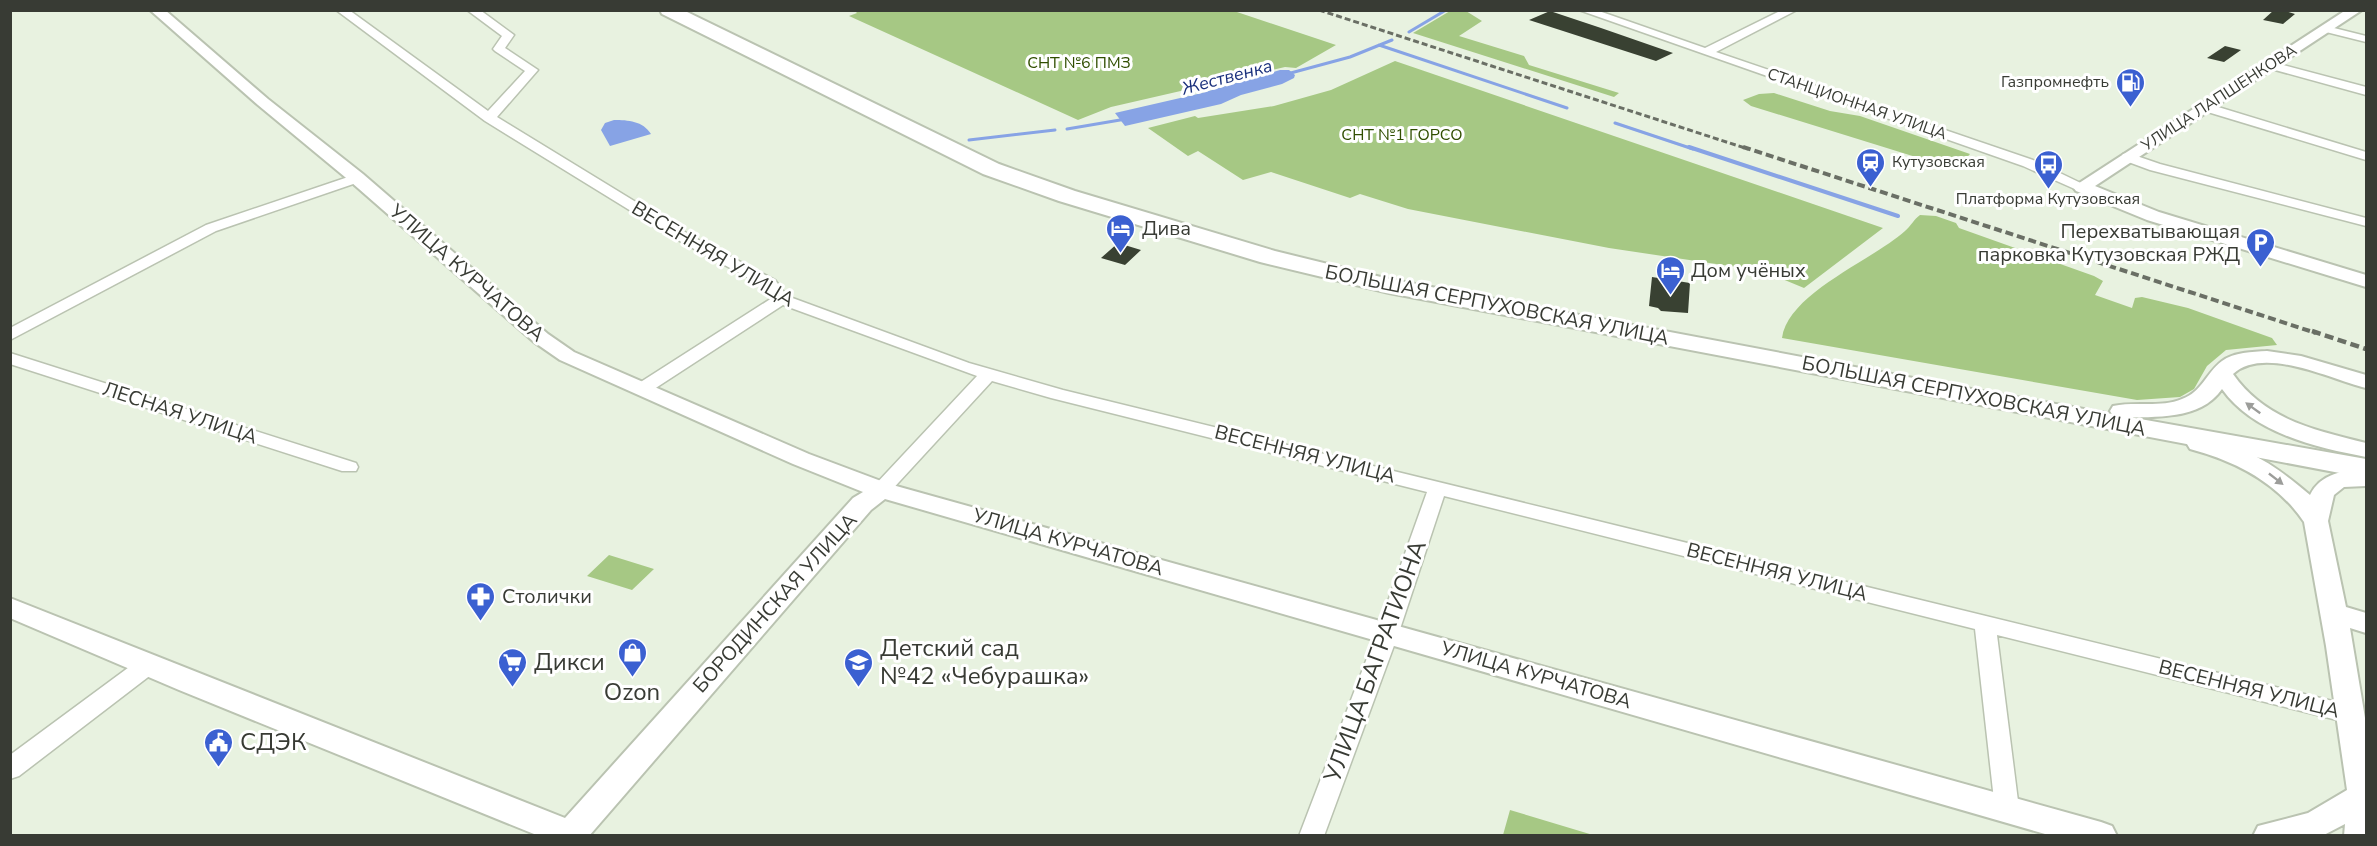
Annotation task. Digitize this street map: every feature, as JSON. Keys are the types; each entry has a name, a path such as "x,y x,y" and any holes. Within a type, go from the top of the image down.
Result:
{"main road":[{"name":"БОЛЬШАЯ СЕРПУХОВСКАЯ УЛИЦА","path":"668,10 991,169 1067,196 1268,257 1389,286 2122,418 2367,451"},
{"name":"БОЛЬШАЯ СЕРПУХОВСКАЯ УЛИЦА","path":"683,10 1008,168 1273,250 1418,284 2122,418 2367,469"}],"street":[{"name":"УЛИЦА КУРЧАТОВА","path":"156,10 263,102 357,178 531,332 567,356 801,459 881,490 2101,836"},
{"name":"ВЕСЕННЯЯ УЛИЦА","path":"341,10 489,118 688,240 770,283 781,299 988,375 2349,714"},
{"path":"472,10 507,34 499,49 532,70 489,118"},
{"name":"СТАНЦИОННАЯ УЛИЦА","path":"1584,10 2028,163 2153,216 2367,281"},
{"path":"1706,52 1792,10"},
{"name":"УЛИЦА ЛАПШЕНКОВА","path":"2082,187 2356,10"},
{"path":"2326,29 2367,39"},
{"path":"2268,65 2367,91"},
{"path":"2205,107 2367,156"},
{"path":"2128,157 2156,167 2248,189 2367,222"},
{"path":"10,335 211,228 357,178"},
{"path":"642,389 781,299"},
{"name":"ЛЕСНАЯ УЛИЦА","path":"10,358 349,467"},
{"path":"2122,418 2197,402 2223,374 2226,367 2250,358 2286,359 2319,366 2367,382"},
{"path":"2223,374 2238,396 2267,417 2307,433 2367,451"},
{"name":"БОРОДИНСКАЯ УЛИЦА","path":"569,835 862,504 881,490 988,375"},
{"path":"2122,418 2224,450 2267,471 2303,502 2316,521"},
{"path":"2360,836 2363,795 2340,646 2316,521 2317,502 2323,489 2333,481 2367,478"},
{"name":"УЛИЦА БАГРАТИОНА","path":"1311,836 1388,632 1438,487"},
{"path":"10,607 569,835"},
{"path":"2332,613 2367,623"},
{"path":"1985,624 2007,809"},
{"path":"10,769 148,665"},
{"path":"2269,836 2302,830 2335,817 2363,795"}],"green space":[{"name":"СНТ №6 ПМЗ","path":"855,11 1234,11 1336,45 1296,68 1285,67 1111,107 1078,120 849,16 857,13"},
{"path":"1450,11 1466,11 1482,21 1459,36 1524,56 1529,65 1619,93 1614,97 1413,33"},
{"name":"СНТ №1 ГОРСО","path":"1395,61 1883,228 1804,288 1763,271 1609,248 1408,209 1360,194 1350,198 1271,172 1243,180 1198,151 1188,156 1148,128 1195,116 1198,118 1274,106 1331,90"},
{"path":"1774,93 1830,111 1860,116 1970,154 1961,164 1948,167 1751,106 1743,100 1759,94"},
{"path":"1920,215 1936,216 1956,223 1959,228 2094,276 2103,281 2095,295 2132,308 2135,298 2142,297 2188,308 2272,338 2277,345 2226,350 2207,366 2194,389 2180,397 2137,400 1782,338 1788,322 1799,306 1834,278 1891,242"},
{"path":"609,555 654,569 632,590 587,576"},
{"path":"1510,810 1593,835 1503,835"}],"water":[{"path":"1280,70 1289,70 1295,75 1294,78 1221,104 1125,126 1115,113 1202,93"},
{"path":"614,120 639,124 651,134 610,146 601,130 605,123"}],"building":[{"path":"2274,10 2295,14 2283,24 2263,20"},
{"path":"1550,11 1673,53 1656,61 1529,20"},
{"path":"2225,46 2241,50 2224,62 2207,58"},
{"name":"Дива","path":"1118,243 1141,250 1125,265 1101,258"},
{"name":"Дом учёных","path":"1652,277 1690,283 1688,313 1661,311 1649,306"}],"waterway":[{"name":"Жественка","path":"1409,32 1446,10"},
{"name":"Жественка","path":"1379,45 1392,40"},
{"name":"Жественка","path":"1287,74 1350,57 1379,45"},
{"path":"1379,45 1567,108"},
{"name":"Жественка","path":"1067,129 1126,119"},
{"path":"1615,123 1693,149"},
{"name":"Жественка","path":"969,140 1055,130"},
{"path":"1689,147 1898,216"}],"railway":[{"path":"1319,10 1748,149"},
{"path":"1743,147 2316,333"},
{"path":"2312,331 2366,349"}],"place":[{"name":"Газпромнефть","path":"2130,108"},
{"name":"Кутузовская","path":"1871,188"},
{"name":"Платформа Кутузовская","path":"2048,190"},
{"name":"Дива","path":"1121,254"},
{"name":"Перехватывающая парковка Кутузовская РЖД","path":"2261,268"},
{"name":"Дом учёных","path":"1670,296"},
{"name":"Столички","path":"481,622"},
{"name":"Ozon","path":"632,678"},
{"name":"Дикси","path":"513,688"},
{"name":"Детский сад №42 «Чебурашка»","path":"859,688"},
{"name":"СДЭК","path":"219,768"}]}
